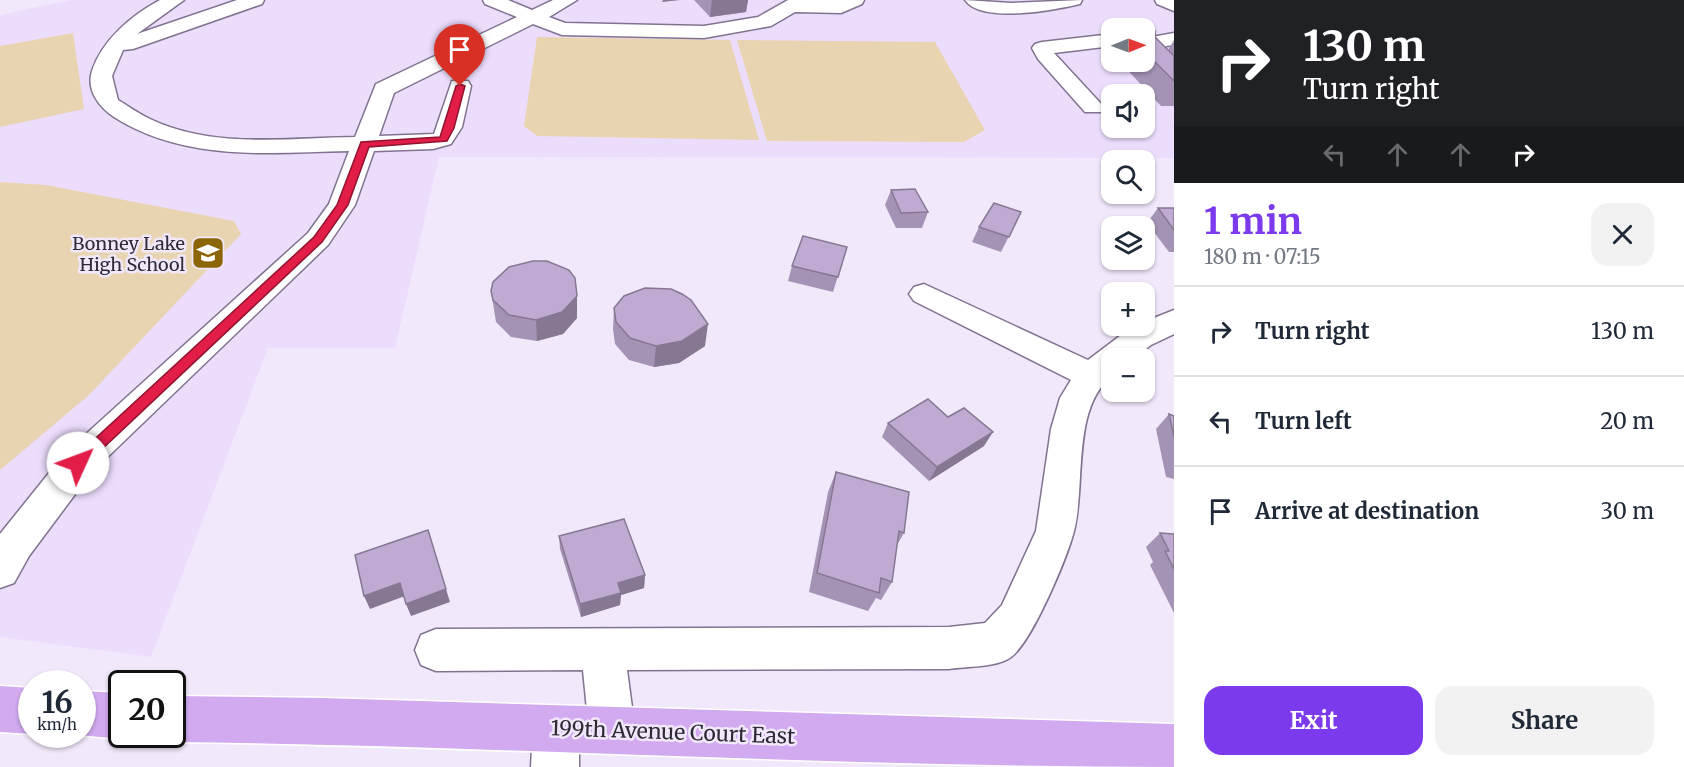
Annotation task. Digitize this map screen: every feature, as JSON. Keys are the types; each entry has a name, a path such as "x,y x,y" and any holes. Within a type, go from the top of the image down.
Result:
{"main road":[{"path":"0,709 18,710"},
{"name":"199th Avenue Court East","path":"186,719 323,721 555,748 612,730 1174,747"}],"street":[{"path":"175,0 135,24 113,50 101,76 108,103 141,124 191,141 238,147 365,145 443,139 450,128 460,86"},
{"path":"113,50 255,0"},
{"path":"492,0 550,5"},
{"path":"550,5 562,29 704,32 764,22 797,3 841,7 855,0"},
{"path":"974,0 990,7 1015,10 1073,0"},
{"path":"1164,0 1174,5"},
{"path":"0,570 15,544 78,463 318,239 342,205 384,89 550,5"},
{"path":"1159,40 1150,53 1174,78"},
{"path":"1094,107 1042,48 1101,41"},
{"path":"924,294 1090,375"},
{"path":"436,650 949,648 996,642 1017,619 1055,531 1068,429 1077,398 1090,375 1140,337 1174,321"},
{"path":"602,648 612,730"}],"shaded area":[{"name":"Bonney Lake High School","path":"70,0 1174,0 1174,158 1155,158 1155,150 1101,150 1101,158 439,157 395,348 268,348 151,657 0,637 0,15"},
{"path":"73,33 84,109 0,127 0,46"},
{"path":"537,37 730,40 759,140 537,136 524,126"},
{"path":"737,40 935,42 985,130 964,142 767,141"},
{"path":"0,182 46,185 234,221 241,234 89,395 0,470"}],"building":[{"path":"1155,37 1174,56 1174,81 1155,62"},
{"path":"915,189 928,212 901,213 891,190"},
{"path":"994,203 1021,212 1009,237 979,227"},
{"path":"1158,208 1174,208 1174,230"},
{"path":"803,236 847,247 838,277 792,266"},
{"path":"533,261 547,261 569,270 575,278 577,296 562,312 536,320 509,315 493,300 491,291 493,282 509,267"},
{"path":"645,288 671,289 682,294 691,300 708,324 682,341 656,346 630,338 616,322 614,308 624,296"},
{"path":"928,399 948,417 964,408 993,432 937,467 888,423"},
{"path":"1169,414 1174,416 1174,437"},
{"path":"836,472 909,492 904,533 899,531 892,582 881,578 879,593 817,573"},
{"path":"624,519 645,575 618,583 621,593 580,604 559,536"},
{"path":"428,530 446,589 406,604 400,583 364,596 355,555"},
{"path":"1160,533 1174,534 1174,569 1165,551 1169,551"}],"place":[{"name":"Bonney Lake High School","path":"208,253"}],"route":[{"path":"78,463 318,239 342,205 365,145 433,142 443,139 450,128 460,86"}]}
